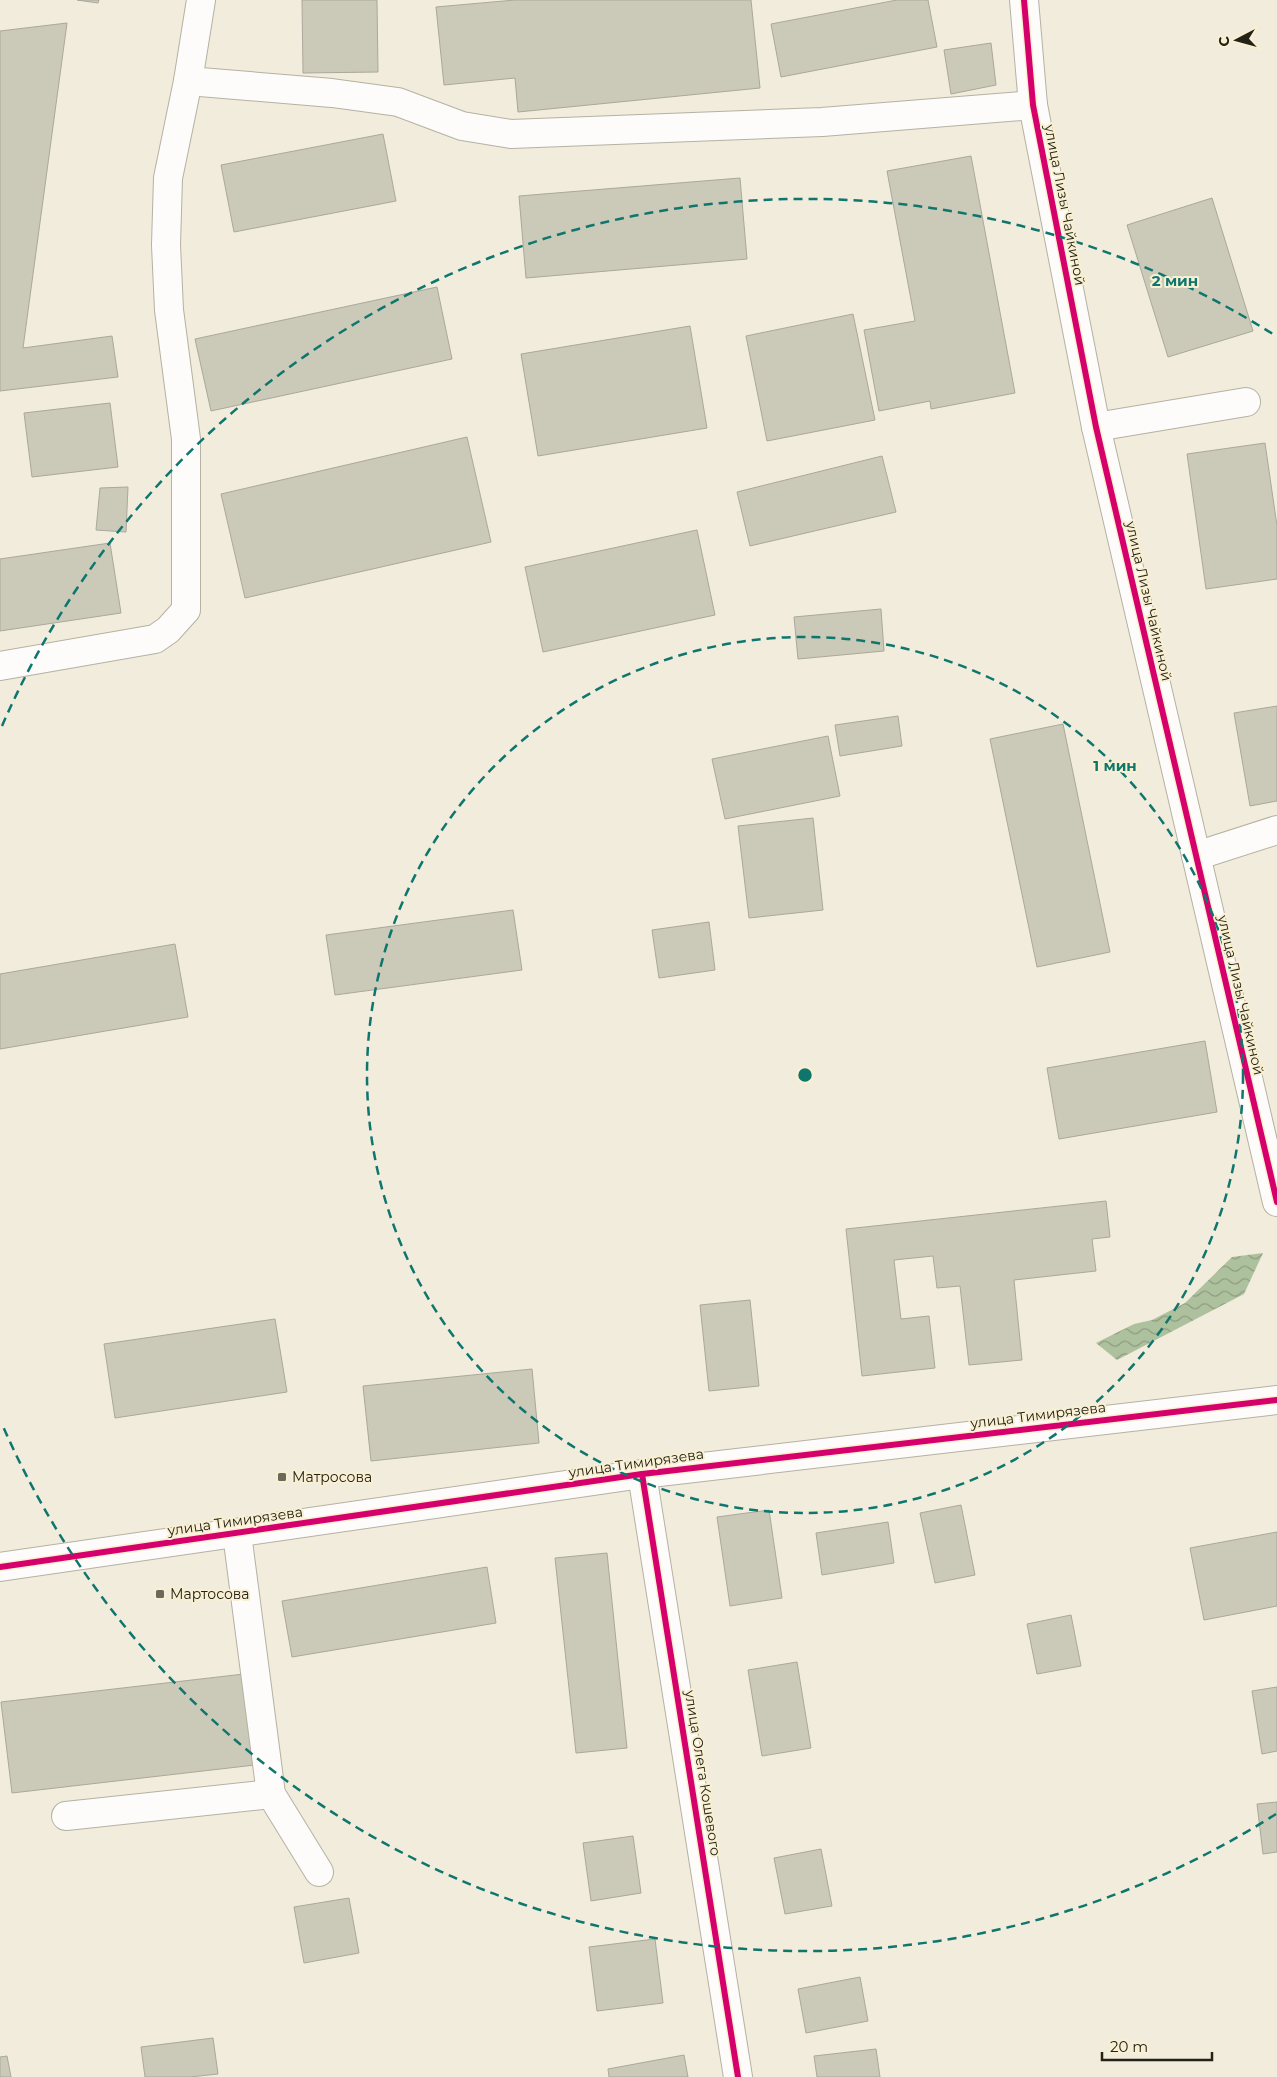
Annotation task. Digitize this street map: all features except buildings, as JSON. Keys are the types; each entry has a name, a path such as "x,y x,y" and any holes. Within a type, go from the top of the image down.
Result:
{"street":[{"path":"0,666 155,639 168,630 186,610 186,439 169,310 166,245 168,178 188,81 201,0"},
{"name":"улица Лизы Чайкиной","path":"1024,0 1033,105 1096,427 1277,1202"},
{"path":"188,81 332,93 398,102 462,126 511,134 822,122 1033,105"},
{"path":"1096,427 1246,402"},
{"path":"1196,856 1277,830"},
{"name":"улица Тимирязева","path":"0,1567 642,1474 1277,1400"},
{"name":"улица Олега Кошевого","path":"642,1474 738,2077"},
{"path":"237,1534 271,1794 319,1872"},
{"path":"66,1816 271,1794"}],"water":[{"path":"1263,1253 1244,1294 1117,1360 1096,1343 1134,1324 1152,1320 1185,1303 1232,1257"}],"cycle path":[{"path":"1024,0 1033,105 1096,427 1277,1202"},
{"path":"0,1567 642,1474 1277,1400"},
{"path":"642,1474 738,2077"}],"place":[{"name":"Матросова","path":"282,1477"},
{"name":"Мартосова","path":"160,1594"}]}
